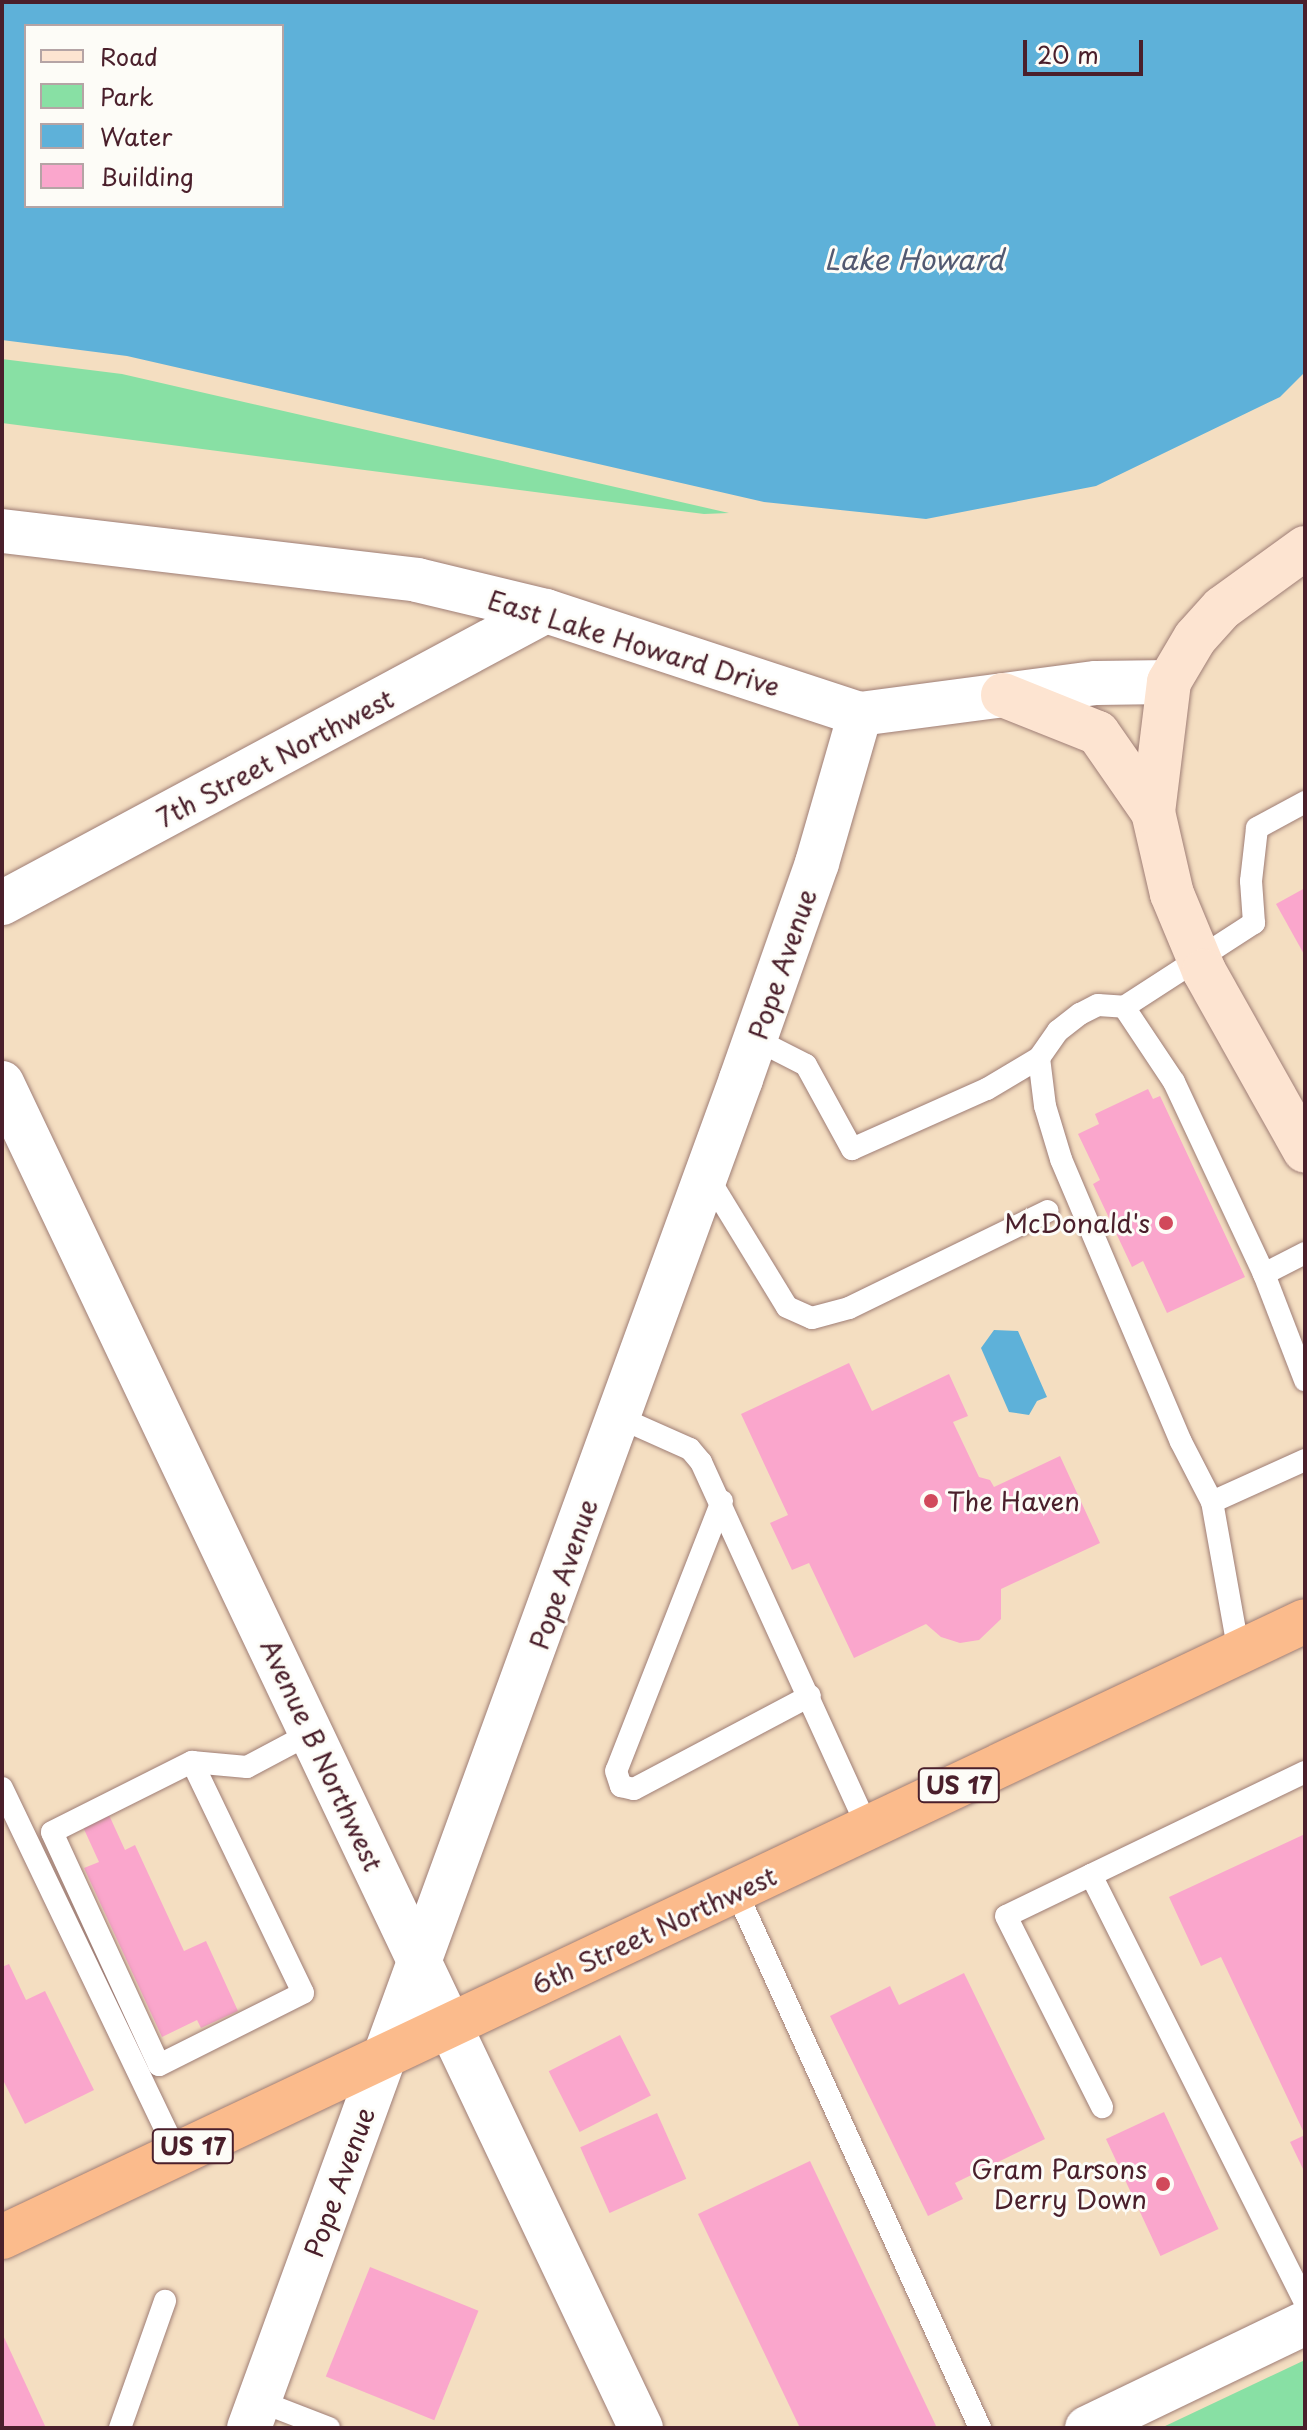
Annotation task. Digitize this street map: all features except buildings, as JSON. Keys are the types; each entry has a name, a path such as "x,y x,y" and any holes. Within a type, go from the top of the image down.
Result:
{"highway":[{"name":"6th Street Northwest","path":"2,2237 1305,1621"}],"main road":[{"path":"1305,548 1222,608 1195,638 1169,682 1153,812 1172,894 1198,955 1293,1102 1305,1151"},
{"path":"1003,695 1098,733 1153,812"}],"street":[{"name":"East Lake Howard Drive","path":"2,531 309,564 417,580 546,611 860,714 1096,683 1169,682"},
{"name":"7th Street Northwest","path":"2,903 546,611"},
{"name":"Pope Avenue","path":"254,2415 421,1964 755,1039 817,863 860,714"},
{"name":"Avenue B Northwest","path":"2,1083 641,2428"},
{"path":"1087,2428 1305,2323"}],"lane":[{"path":"755,1039 806,1065 852,1149 987,1089 1039,1058 1058,1031 1080,1014 1098,1005 1124,1007 1198,955 1254,923 1251,881 1257,828 1305,802"},
{"path":"1124,1007 1174,1082 1264,1274 1305,1380"},
{"path":"1039,1058 1045,1106 1061,1159 1181,1442 1212,1502 1239,1653"},
{"path":"706,1175 787,1307 812,1318 849,1308 1048,1211"},
{"path":"1264,1274 1305,1253"},
{"path":"618,1417 690,1449 722,1501 868,1828"},
{"path":"1212,1502 1305,1460"},
{"path":"722,1501 616,1771 621,1786 634,1789 810,1696"},
{"path":"159,2065 52,1832 192,1762 247,1767 311,1733"},
{"path":"182,2152 151,2075 159,2065 303,1993 192,1762"},
{"path":"1102,2107 1006,1916 1305,1772"},
{"path":"2,1788 182,2152"},
{"path":"1091,1875 1305,2302"},
{"path":"736,1891 980,2428"},
{"path":"120,2428 165,2301"},
{"path":"254,2415 329,2428"}],"green space":[{"path":"2,359 122,374 729,513 704,514 2,423"},
{"path":"1305,2360 1305,2428 1161,2428"}],"water":[{"name":"Lake Howard","path":"2,2 1305,2 1305,372 1280,397 1096,486 926,519 764,502 127,356 2,340"},
{"path":"994,1330 1018,1331 1047,1397 1037,1401 1029,1415 1009,1412 981,1348"}],"place":[{"name":"McDonald's","path":"1166,1223"},
{"name":"The Haven","path":"931,1501"},
{"name":"Gram Parsons Derry Down","path":"1163,2184"}]}
